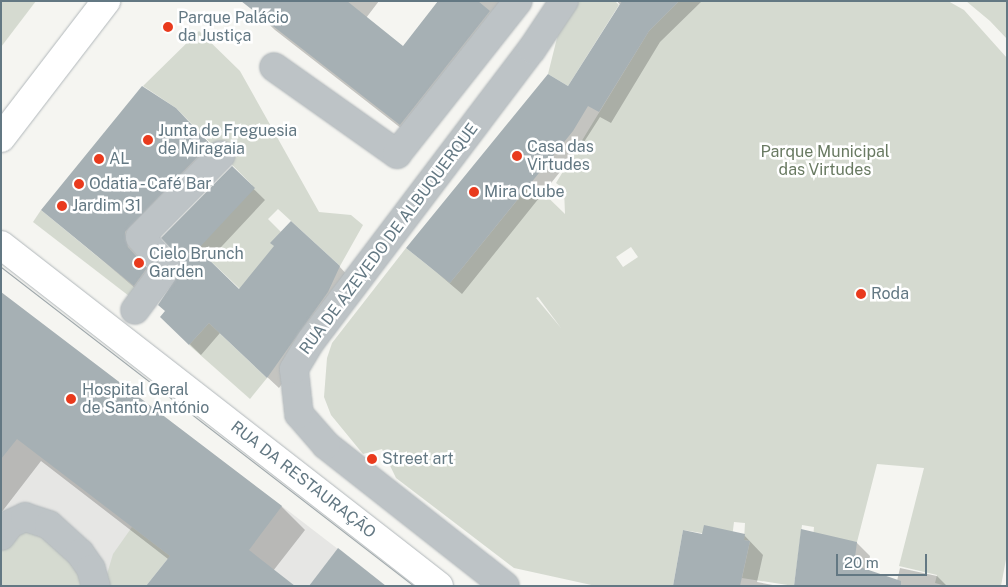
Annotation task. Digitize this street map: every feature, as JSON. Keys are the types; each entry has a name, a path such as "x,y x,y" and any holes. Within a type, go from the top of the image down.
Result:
{"main road":[{"path":"1,138 106,1"},
{"name":"RUA DA RESTAURAÇÃO","path":"1,246 439,586"}],"street":[{"path":"274,67 397,154 518,1"},
{"name":"RUA DE AZEVEDO DE ALBUQUERQUE","path":"506,586 326,445 299,414 294,369 311,341 532,49 564,1"},
{"path":"135,310 167,267 140,237 221,155"},
{"path":"1,536 10,524 24,517 49,525 80,553 91,569 96,586"}],"shaded area":[{"name":"Hospital Geral de Santo António","path":"1,292 282,506 386,586 1,586"}],"green space":[{"path":"1,1 36,1 1,47"},
{"path":"579,1 615,1 619,5 568,86 548,74 559,30"},
{"name":"Parque Municipal das Virtudes","path":"679,1 948,1 964,10 1007,58 1007,554 1001,586 946,586 935,583 937,575 899,566 924,468 877,464 857,542 813,538 814,527 802,525 794,586 742,578 750,541 744,540 745,523 734,522 732,538 683,530 673,586 596,586 514,568 396,478 382,449 363,454 331,415 324,397 327,358 332,343 406,248 450,283 532,182 565,214 564,189 556,183 649,31","holes":["631,247 638,257 623,267 616,257","538,297 561,328 536,298"]},
{"path":"966,1 1007,1 1007,39 990,21"},
{"path":"199,31 240,71 319,212 351,215 363,225 340,266 278,209 268,219 281,232 271,243 289,259 240,289 198,249 252,185 176,108 143,86"},
{"path":"41,210 137,289 129,296 33,222"},
{"path":"209,323 267,378 250,399 189,345"},
{"path":"30,525 77,568 81,586 1,586 1,549"},
{"path":"132,527 170,556 146,586 109,586 107,574 113,554"}],"building":[{"path":"241,1 347,1 403,46 438,1 478,1 490,11 400,125"},
{"name":"Casa das Virtudes","path":"622,1 679,1 649,31 599,112 588,106 573,131 450,283 406,248 548,74 568,86"},
{"path":"142,86 176,108 210,144 125,232 128,247 147,268 134,286 41,210"},
{"path":"232,166 255,188 198,249 239,289 274,246 270,243 291,221 340,266 328,292 267,378 209,323 189,345 160,317 165,311 158,305 182,269 179,257 161,238"},
{"name":"Hospital Geral de Santo António","path":"1,292 282,506 249,550 295,586 146,586 170,556 17,439 1,459"},
{"path":"704,525 745,534 744,540 750,541 740,586 673,586 683,530 702,534"},
{"path":"801,529 857,542 854,565 901,581 901,586 794,586"},
{"path":"338,548 386,586 309,586"}],"tram line":[{"path":"1,267 414,586"}],"place":[{"name":"Parque Palácio da Justiça","path":"168,27"},
{"name":"Junta de Freguesia de Miragaia","path":"148,140"},
{"name":"Casa das Virtudes","path":"517,156"},
{"name":"AL","path":"99,159"},
{"name":"Odatia - Café Bar","path":"79,184"},
{"name":"Mira Clube","path":"474,192"},
{"name":"Jardim 31","path":"62,206"},
{"name":"Cielo Brunch Garden","path":"139,263"},
{"name":"Roda","path":"861,294"},
{"name":"Hospital Geral de Santo António","path":"71,399"},
{"name":"Street art","path":"372,459"}]}
